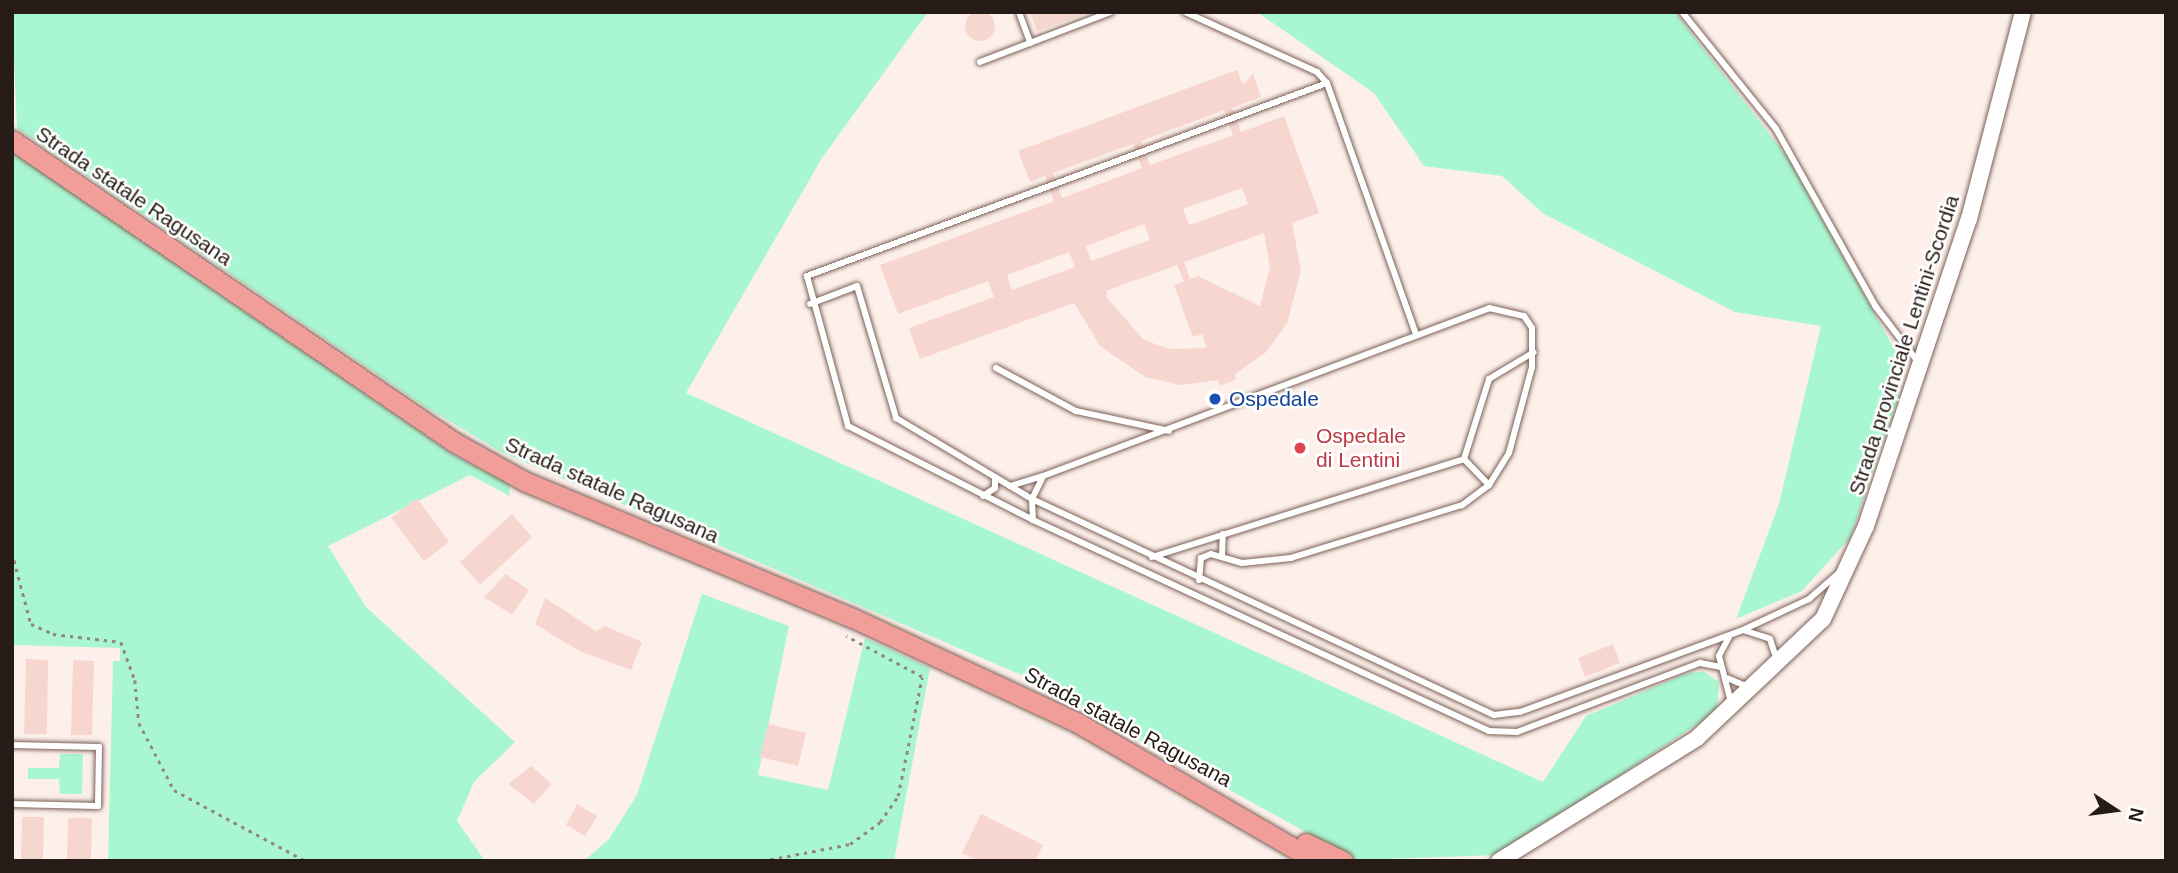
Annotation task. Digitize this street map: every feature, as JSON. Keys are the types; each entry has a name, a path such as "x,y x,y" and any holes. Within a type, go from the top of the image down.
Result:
{"main road":[{"name":"Strada statale Ragusana","path":"12,140 466,449 526,482 963,667 1235,809"},
{"path":"1235,809 1316,861"},
{"path":"1235,809 1343,861"}],"street":[{"name":"Strada provinciale Lentini-Scordia","path":"1776,666 1823,619 1853,562 1969,219 2023,12"},
{"path":"1499,861 1560,828 1729,711 1776,666"},
{"path":"1527,861 1560,828"}],"lane":[{"path":"1019,12 1030,43"},
{"path":"980,62 1111,12"},
{"path":"1185,12 1317,72 1327,83 1416,335"},
{"path":"1682,12 1776,129 1876,307 1920,365"},
{"path":"1327,83 807,276 810,304 848,426 1033,520 1489,731 1517,732 1700,663 1720,667"},
{"path":"810,304 857,286 895,418 1032,499 1199,580 1494,715 1520,712 1730,636 1809,599 1853,562"},
{"path":"1010,486 1169,431 1489,308 1509,310 1532,328 1534,352 1509,453 1489,485 1462,505 1291,558 1242,563 1222,556 1201,558 1199,580"},
{"path":"1464,459 1489,379 1534,352"},
{"path":"996,368 1076,411 1169,431"},
{"path":"1464,459 1489,485"},
{"path":"1151,557 1464,459"},
{"path":"1033,520 1032,499 1043,476"},
{"path":"983,496 995,488 995,477"},
{"path":"1222,556 1223,534"},
{"path":"1743,630 1770,639 1776,666"},
{"path":"1729,711 1725,677 1720,667 1730,636"},
{"path":"1725,677 1753,687"},
{"path":"12,745 99,747 98,806 12,804"}],"path":[{"path":"12,552 31,624 121,642 135,680 139,723 174,790 306,861"},
{"path":"762,861 850,844 880,822 898,796 922,677 846,636"}],"green space":[{"path":"12,12 928,12 822,158 686,393 1543,782 1586,716 1685,674 1703,671 1719,682 1717,711 1500,855 1356,860 1024,676 501,452 424,406 17,128"},
{"path":"1257,12 1675,12 1788,158 1902,363 1899,395 1850,538 1802,591 1736,619 1779,504 1821,326 1735,312 1544,214 1502,176 1424,166 1374,93"},
{"path":"12,152 452,454 509,484 510,496 470,475 328,546 366,607 515,742 474,782 457,821 485,861 108,861 113,661 120,661 120,648 12,645"},
{"path":"702,594 789,626 758,775 828,790 865,638 930,668 894,861 584,861 609,839 637,795"},
{"path":"60,754 83,754 82,794 60,794 59,779 28,779 28,768 59,768"}],"building":[{"path":"980,11 986,12 994,20 994,32 986,40 980,41 974,40 966,32 965,26 966,20 974,12"},
{"path":"1030,12 1088,12 1088,13 1037,31"},
{"path":"1237,70 1243,85 1253,73 1261,97 1232,108 1241,132 1284,116 1319,213 1292,223 1301,270 1287,324 1265,353 1235,374 1236,379 1220,386 1218,380 1181,385 1145,377 1100,346 1074,303 920,359 909,328 994,297 988,281 898,314 880,265 1054,201 1045,176 1030,182 1018,151","holes":["1224,110 1233,135 1150,165 1141,141","1133,144 1142,168 1062,198 1053,173","1242,188 1248,204 1189,225 1183,209","1144,224 1150,240 1091,261 1086,246","1264,233 1270,267 1260,306 1198,276 1190,279 1184,262","1069,252 1075,267 1012,290 1007,275","1177,265 1184,281 1174,285 1193,337 1202,334 1207,348 1169,349 1144,340 1107,298 1106,291"]},
{"path":"417,498 449,542 424,561 391,518"},
{"path":"512,514 532,537 480,585 460,562"},
{"path":"506,574 529,590 512,615 484,597"},
{"path":"545,598 596,631 605,626 642,642 631,670 581,652 535,624"},
{"path":"1613,644 1620,663 1585,677 1578,658"},
{"path":"26,659 48,660 47,734 24,734"},
{"path":"73,660 94,661 92,735 71,735"},
{"path":"768,724 806,733 798,766 760,757"},
{"path":"531,766 552,784 534,804 508,784"},
{"path":"577,804 597,816 585,836 566,825"},
{"path":"981,814 1043,845 1035,861 978,861 962,853"},
{"path":"22,817 44,817 43,861 21,861"},
{"path":"68,818 92,818 91,861 67,861"}],"place":[{"name":"Ospedale","path":"1215,399"},
{"name":"Ospedale di Lentini","path":"1300,448"}]}
